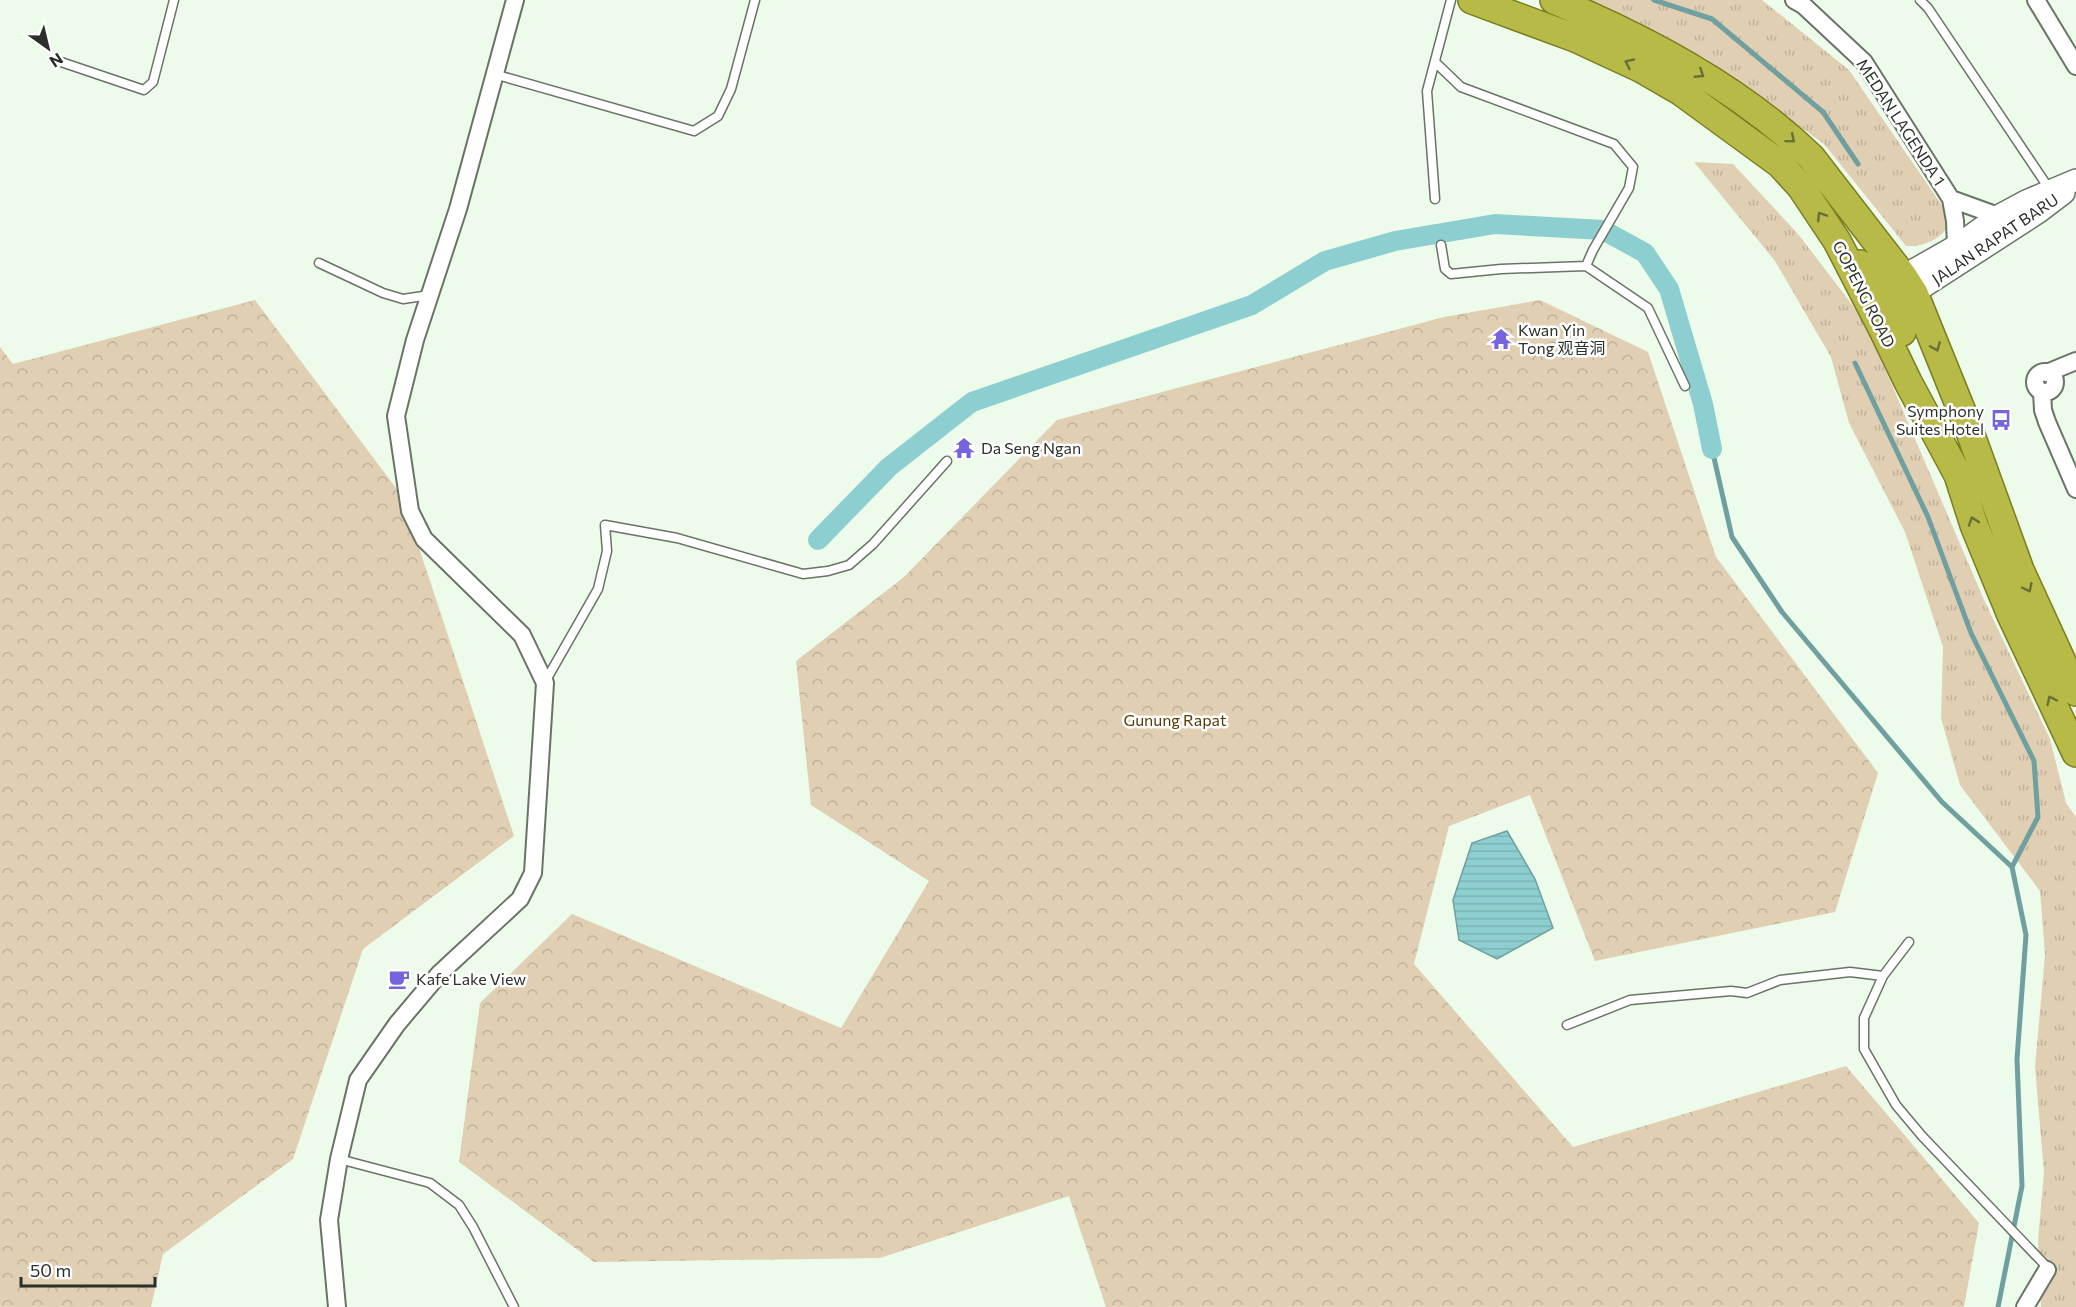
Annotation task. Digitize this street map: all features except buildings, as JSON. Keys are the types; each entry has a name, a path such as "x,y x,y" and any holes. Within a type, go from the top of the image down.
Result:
{"highway":[{"name":"GOPENG ROAD","path":"1472,0 1575,38 1642,69 1680,91 1780,164 1801,186 1837,241 1958,475 1974,525 2011,615 2076,753"},
{"name":"GOPENG ROAD","path":"1554,0 1666,53 1754,109 1795,141 1811,157 1901,287 1967,424 2020,570 2076,692"},
{"path":"1837,241 1901,287 1946,427 1958,475"}],"street":[{"path":"337,1307 329,1220 339,1159 358,1080 397,1024 440,973 520,899 533,873 545,683 522,634 424,539 410,511 396,416 415,340 458,209 515,0"},
{"name":"MEDAN LAGENDA 1","path":"1794,0 1803,5 1864,62 1951,199"},
{"path":"2036,0 2076,66"},
{"path":"1901,287 1998,216 2026,201 2076,182"},
{"name":"JALAN RAPAT BARU","path":"1901,287 2039,212 2076,182"},
{"path":"1951,199 1956,246"},
{"path":"1951,199 1998,216"},
{"path":"2076,361 2047,373 2054,380 2054,386 2049,391 2043,392 2043,410 2047,422 2076,489"},
{"path":"2051,637 2068,650 2076,662"},
{"path":"2025,1307 2047,1270"}],"lane":[{"path":"61,62 144,90 153,82 174,0"},
{"path":"494,74 694,131 718,116 731,89 755,0"},
{"path":"1435,199 1427,92 1451,0"},
{"path":"1920,0 1928,8 2050,191"},
{"path":"1435,62 1461,87 1614,144 1633,167 1629,188 1586,266"},
{"path":"1441,245 1445,269 1451,274 1521,268 1586,266 1648,308 1685,386"},
{"path":"319,263 383,293 403,299 429,295"},
{"path":"545,683 598,589 607,551 605,525 676,538 803,574 828,571 849,565 873,544 947,461"},
{"path":"1909,942 1883,976 1864,1018 1864,1049 1896,1105 1922,1136 2026,1244 2047,1270"},
{"path":"1568,1025 1630,1000 1731,991 1747,993 1780,980 1850,972 1883,976"},
{"path":"339,1159 430,1183 459,1205 473,1227 514,1307"}],"green space":[{"path":"1570,0 1762,0 1849,70 1952,220 1949,226 1927,243 1906,246 1824,144 1705,58"},
{"path":"1694,162 1733,164 1798,234 1864,320 1985,602 2050,739 2066,803 2076,817 2076,1307 2041,1307 2038,1240 2044,1173 2035,1067 2045,955 2040,891 1960,785 1941,718 1943,647 1905,532 1849,423 1831,357 1775,261"},
{"path":"255,300 402,496 514,836 363,949 293,1159 163,1254 151,1307 0,1307 0,347 13,364"},
{"name":"Gunung Rapat","path":"1540,300 1648,352 1716,557 1878,773 1835,912 1595,961 1530,795 1449,826 1414,964 1573,1147 1846,1066 1979,1223 1964,1307 1106,1307 1069,1196 880,1258 594,1262 459,1162 480,1003 572,914 841,1028 929,881 811,805 796,661 904,577 1057,420 1444,317"}],"water":[{"path":"1507,831 1535,879 1553,928 1497,959 1459,940 1453,900 1472,843"}],"waterway":[{"path":"1654,0 1712,19 1823,112 1858,164"},
{"path":"818,540 889,467 972,402 1252,305 1325,261 1395,241 1495,224 1603,230 1645,253 1669,289 1703,404 1712,449"},
{"path":"1855,363 1928,517 1971,633 2034,761 2038,817 2012,867"},
{"path":"1712,449 1732,537 1782,612 1942,802 2012,867 2026,935 2017,1059 2022,1186 1998,1307"}],"place":[{"name":"Kwan Yin Tong 观音洞","path":"1501,339"},
{"name":"Symphony Suites Hotel","path":"2001,420"},
{"name":"Da Seng Ngan","path":"964,448"},
{"name":"Kafe Lake View","path":"399,979"}]}
